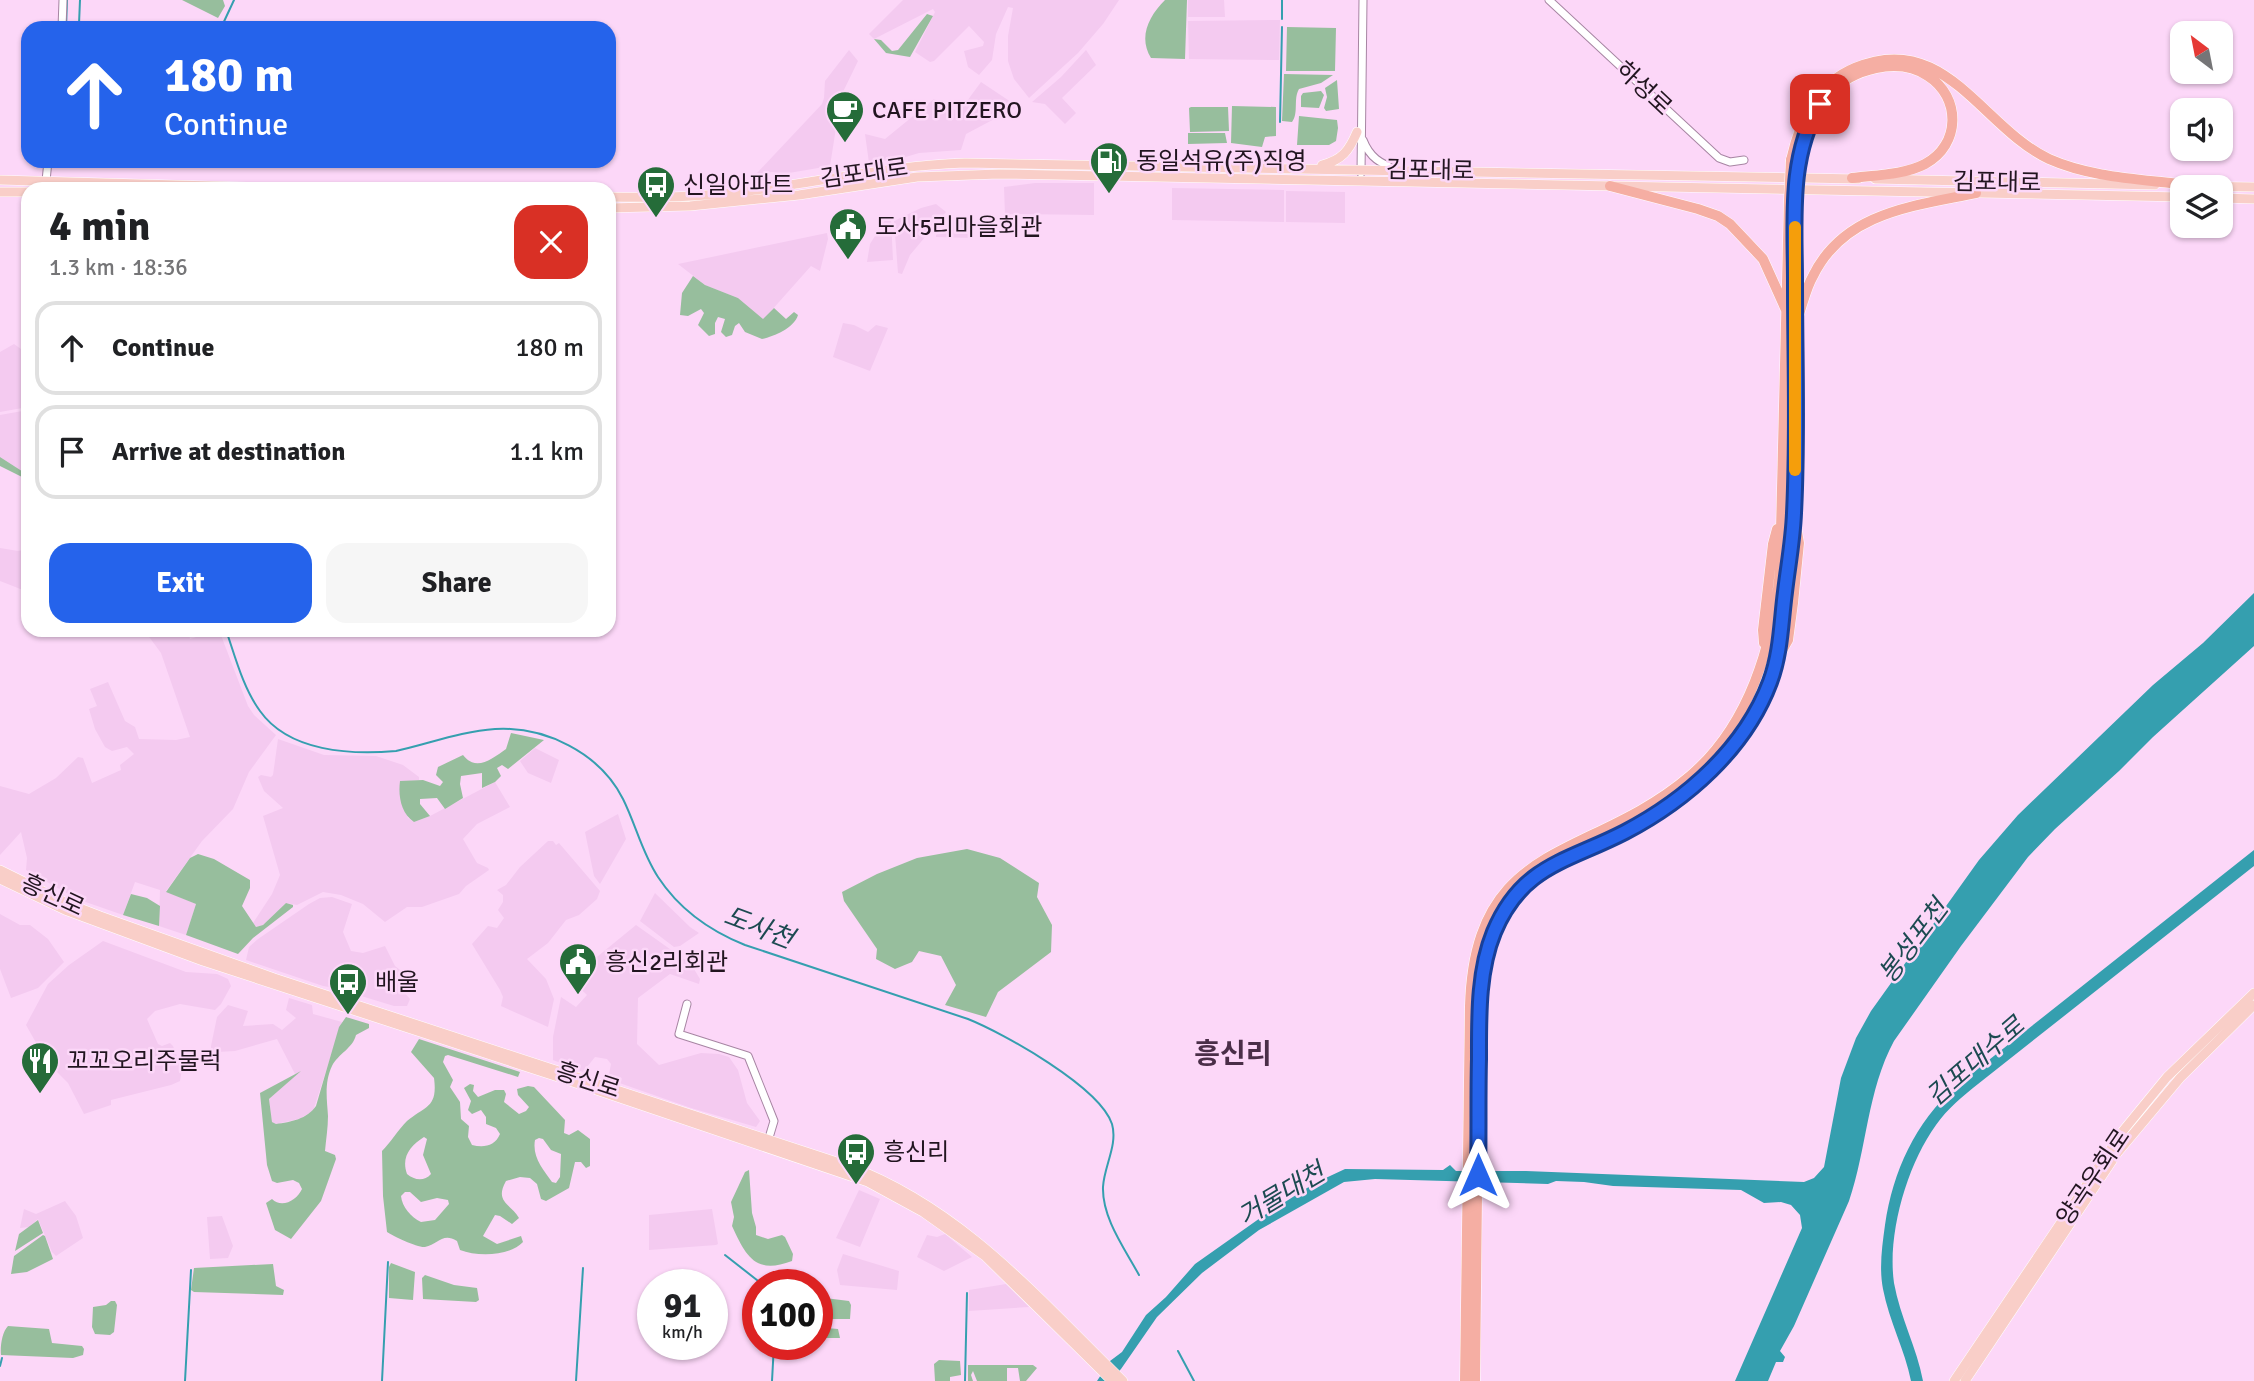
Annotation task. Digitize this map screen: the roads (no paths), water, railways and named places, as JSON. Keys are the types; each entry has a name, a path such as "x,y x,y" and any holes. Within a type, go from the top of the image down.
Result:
{"highway":[{"path":"1475,1381 1471,982 1477,947 1499,900 1520,875 1558,850 1621,822 1662,798 1706,761 1734,723 1755,680 1777,602 1796,138 1810,107 1833,80 1865,64 1903,60 1922,64 1940,71 1956,82 2029,147 2071,168 2098,175 2170,183"},
{"path":"1795,160 1820,104 1838,85 1849,78 1883,67 1898,67 1925,74 1934,80 1948,97 1952,109 1952,130 1944,148 1937,156 1916,168 1852,178"},
{"path":"1610,186 1698,209 1718,216 1730,224 1763,259 1788,314"},
{"path":"1795,324 1813,276 1830,249 1862,223 1896,209 1976,193"},
{"path":"1473,1153 1479,1010 1485,970 1493,935 1517,892 1532,876 1645,820 1703,778 1727,754 1752,718 1770,683 1777,658 1794,516 1795,324 1792,200"},
{"path":"1465,1381 1473,1196"}],"main road":[{"path":"1306,168 1340,159 1359,133"},
{"name":"김포대로","path":"616,197 674,197 748,191 929,164 1306,168 2170,185"},
{"name":"김포대로","path":"616,208 677,207 753,201 893,179 942,175 1170,176 2170,197"},
{"path":"0,180 81,182"},
{"name":"김포대로","path":"2233,187 2254,187"},
{"path":"0,192 21,192"},
{"path":"2233,198 2254,199"},
{"name":"흥신로","path":"0,870 90,912 274,978 864,1172 941,1213 992,1252 1100,1364 1112,1381"},
{"name":"흥신로","path":"0,879 65,910 203,961 568,1080 868,1182 923,1212 985,1256 1100,1364 1122,1381"},
{"name":"양곡우회로","path":"1954,1381 2122,1132 2167,1077 2254,993"},
{"name":"양곡우회로","path":"1965,1381 2118,1152 2180,1078 2254,1005"}],"street":[{"path":"62,21 63,0"},
{"path":"1359,180 1361,0"},
{"name":"하성로","path":"1549,0 1719,158 1730,163 1744,160"},
{"path":"1359,133 1372,157 1398,170"},
{"path":"46,181 47,168"},
{"path":"687,1004 679,1034 748,1056 774,1121 768,1140"}],"water":[{"path":"2254,593 2254,646 2153,737 2028,857 1894,1041 1878,1080 1849,1201 1794,1326 1780,1351 1785,1357 1783,1362 1776,1362 1768,1381 1735,1381 1802,1228 1800,1215 1791,1205 1781,1202 1764,1203 1741,1190 1613,1186 1556,1181 1548,1184 1375,1179 1344,1182 1259,1230 1202,1273 1157,1317 1110,1381 1097,1381 1110,1361 1122,1352 1146,1315 1195,1264 1315,1183 1345,1169 1443,1170 1450,1165 1456,1171 1526,1171 1804,1182 1814,1178 1824,1167 1841,1078 1856,1038 1871,1011 1979,860 2018,815 2153,685 2203,643"},
{"path":"2254,850 2254,866 1972,1089 1950,1108 1936,1125 1908,1180 1901,1201 1894,1243 1894,1283 1923,1381 1911,1381 1886,1301 1881,1265 1885,1225 1894,1186 1908,1149 1918,1132 1956,1086"}],"waterway":[{"path":"66,21 67,0"},
{"path":"79,21 80,0"},
{"path":"224,21 234,0"},
{"path":"1282,0 1282,19"},
{"path":"1280,122 1282,27"},
{"name":"도사천","path":"228,637 240,672 260,711 272,725 304,743 341,751 396,751 483,730 514,729 533,732 569,746 586,756 613,783 623,799 658,877 686,909 708,926 745,945 968,1019 1004,1036 1049,1063 1089,1094 1104,1109 1112,1124 1113,1140 1104,1179 1104,1199 1115,1233 1139,1275"},
{"path":"725,1255 743,1269"},
{"path":"382,1381 388,1262"},
{"path":"576,1381 583,1268"},
{"path":"185,1381 191,1270"},
{"path":"965,1381 967,1293"},
{"name":"도사천","path":"1178,1351 1194,1381"},
{"path":"0,1366 2,1358"},
{"path":"772,1381 773,1360"}],"place":[{"name":"CAFE PITZERO","path":"845,144"},
{"name":"동일석유(주)직영","path":"1109,195"},
{"name":"신일아파트","path":"656,219"},
{"name":"도사5리마을회관","path":"848,261"},
{"name":"흥신2리회관","path":"578,996"},
{"name":"배울","path":"348,1016"},
{"name":"꼬꼬오리주물럭","path":"40,1095"},
{"name":"흥신리","path":"856,1186"}],"district":[{"name":"흥신리","path":"1233,1053"}],"water label":[{"name":"봉성포천","path":"1913,941"},
{"name":"김포대수로","path":"1975,1061"},
{"name":"거물대천","path":"1281,1194"}]}
